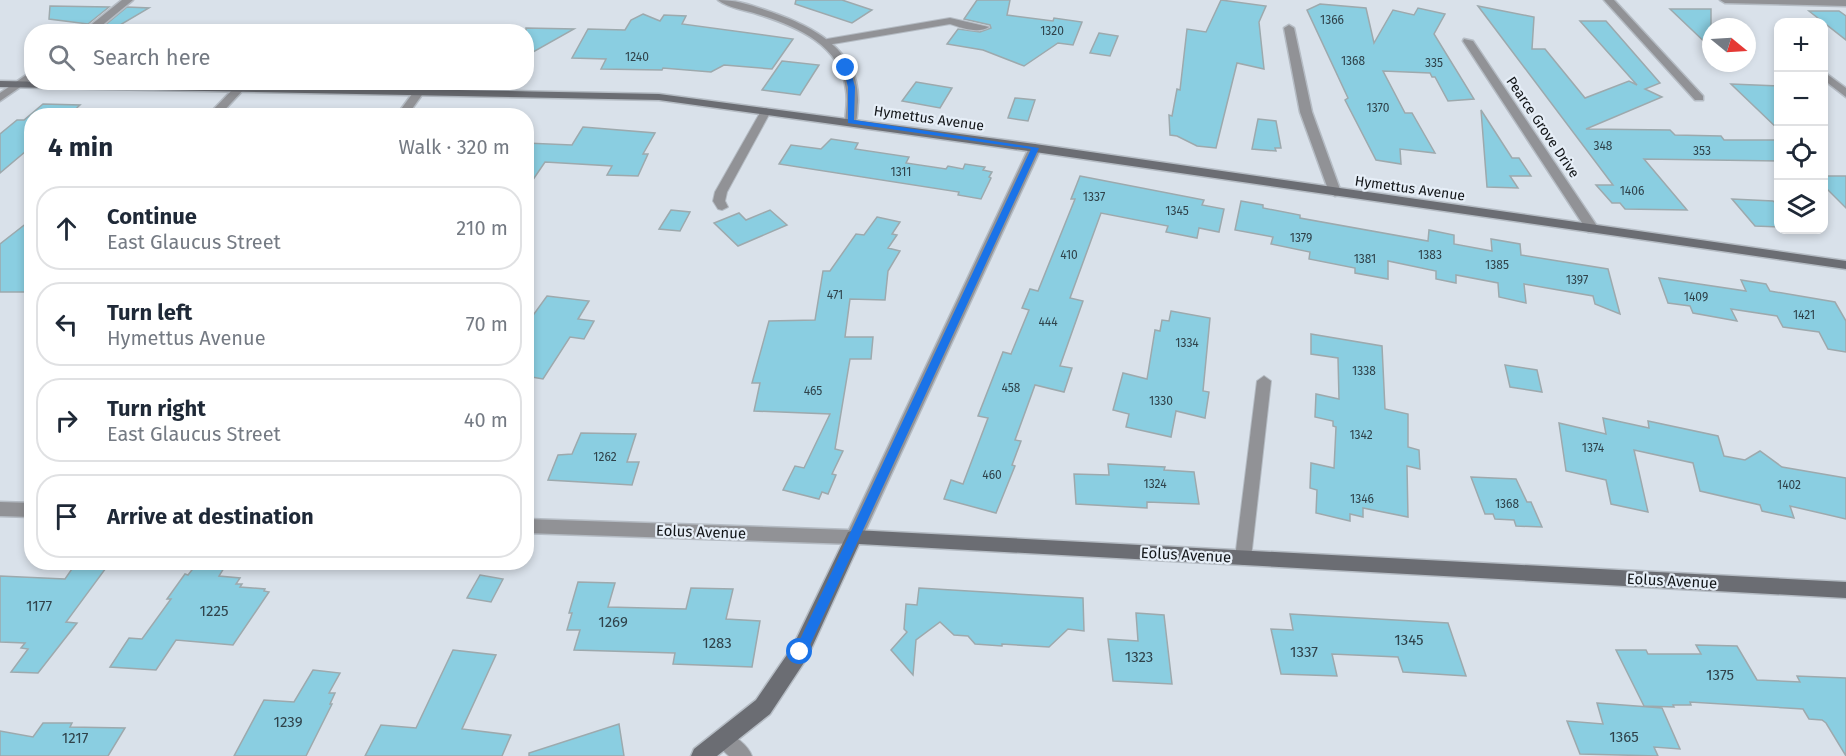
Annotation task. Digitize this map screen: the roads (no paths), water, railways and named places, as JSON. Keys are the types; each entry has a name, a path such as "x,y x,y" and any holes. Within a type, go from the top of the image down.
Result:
{"street":[{"path":"97,24 128,0"},
{"path":"723,0 805,28 827,42 846,68 852,87 850,122"},
{"path":"1609,0 1699,98"},
{"path":"1725,0 1846,3"},
{"path":"1288,28 1306,112 1335,192"},
{"name":"Pearce Grove Drive","path":"1468,41 1593,229"},
{"path":"1828,78 1846,94"},
{"path":"0,98 24,80"},
{"name":"Hymettus Avenue","path":"0,84 24,84"},
{"path":"220,108 238,90"},
{"name":"Hymettus Avenue","path":"330,90 659,97 1035,148 1846,265"},
{"path":"407,108 419,92"},
{"path":"701,756 763,708 800,652 1035,148"},
{"path":"0,509 24,510"},
{"name":"Eolus Avenue","path":"534,526 854,537 1846,590"}],"lane":[{"path":"827,42 950,21 969,27 985,27"},
{"path":"722,207 719,201 721,192 766,111"},
{"path":"1243,558 1264,381"},
{"path":"723,739 743,756"}]}
